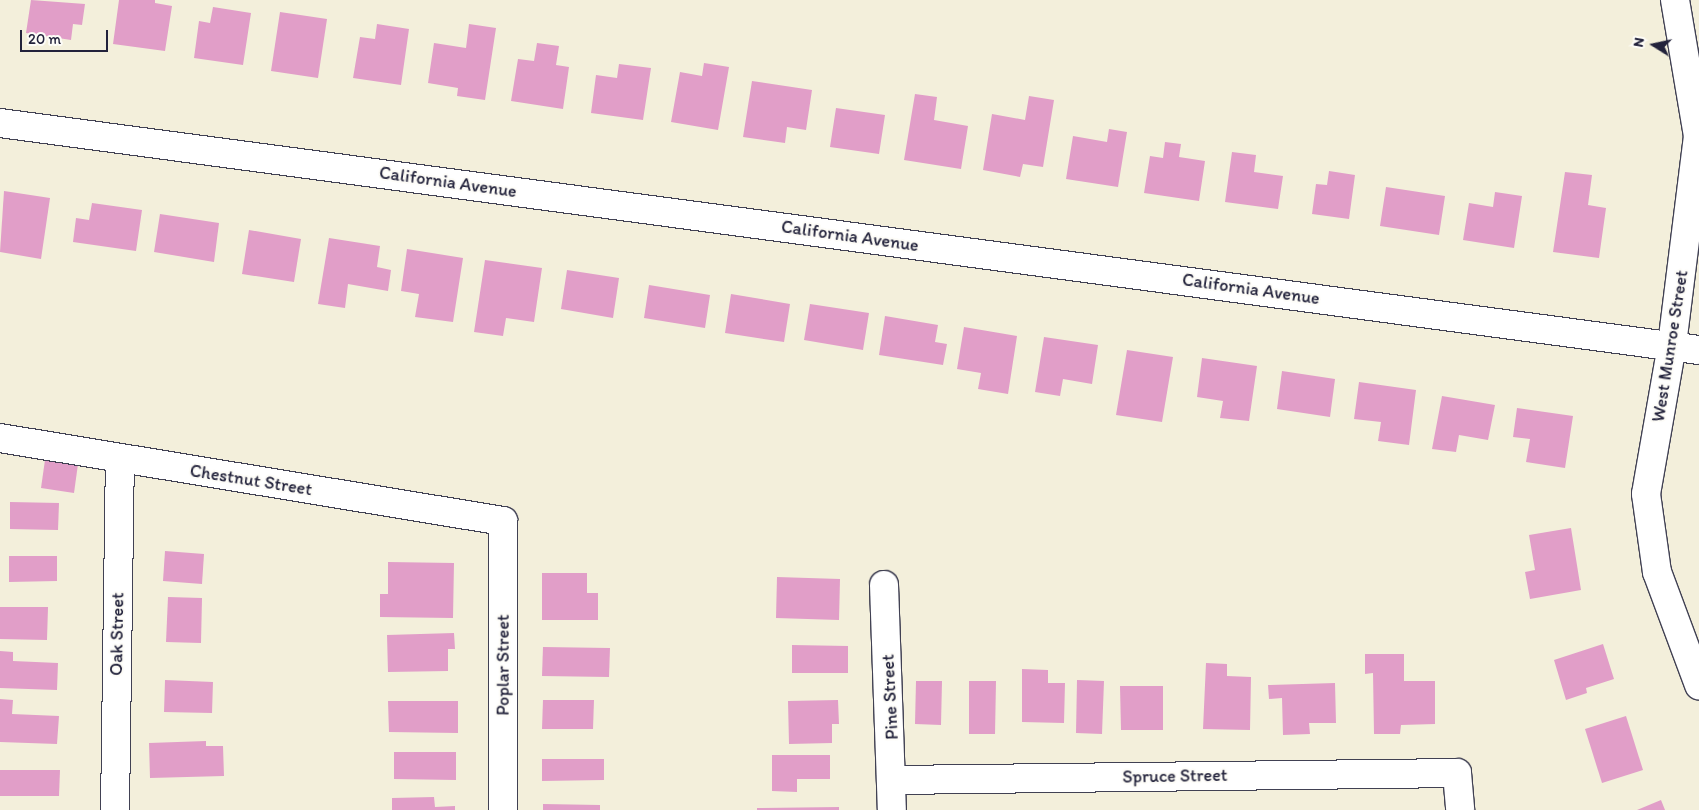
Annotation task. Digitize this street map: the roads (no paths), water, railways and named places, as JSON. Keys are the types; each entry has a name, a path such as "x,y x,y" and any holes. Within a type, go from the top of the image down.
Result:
{"street":[{"name":"West Munroe Street","path":"1675,0 1698,136 1672,345 1646,494 1657,572 1699,685"},
{"name":"California Avenue","path":"0,123 1699,350"},
{"name":"Chestnut Street","path":"0,438 503,521"},
{"name":"Oak Street","path":"115,810 120,458"},
{"name":"Poplar Street","path":"503,521 503,810"},
{"name":"Pine Street","path":"884,585 894,780 892,810"},
{"name":"Spruce Street","path":"894,780 1457,773 1460,810"}]}
